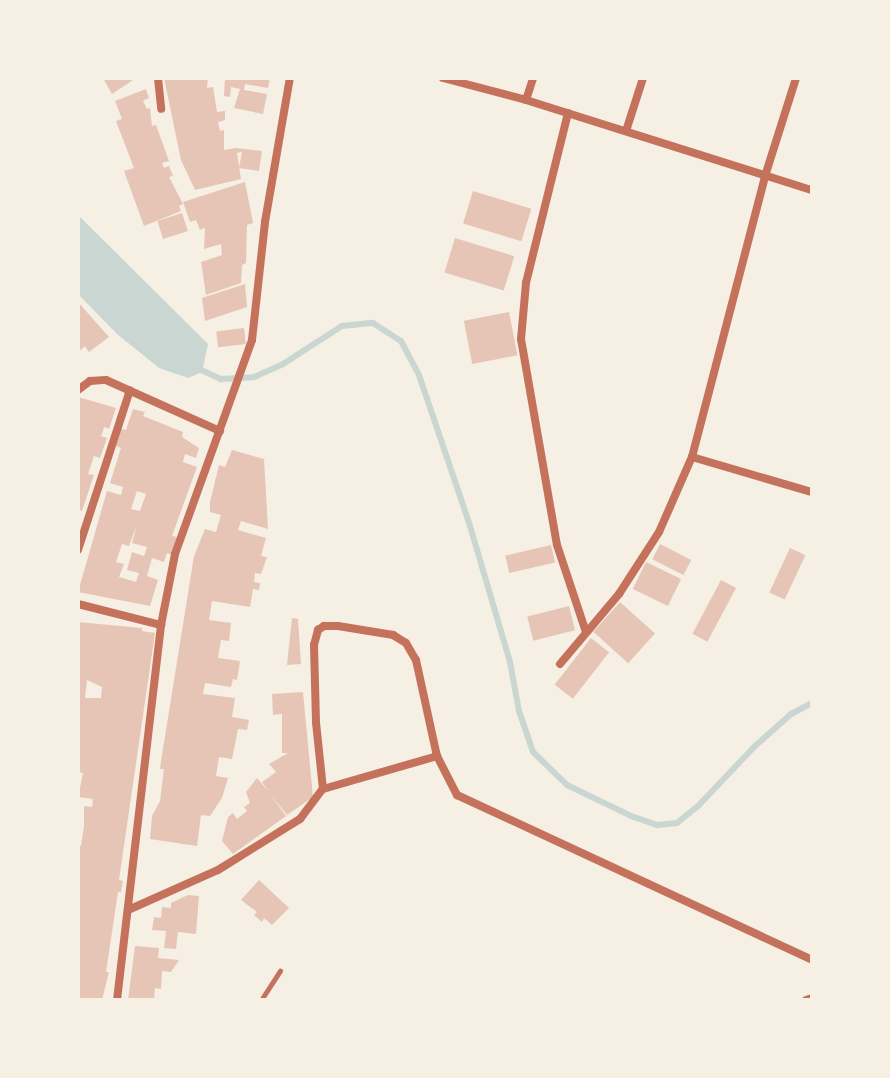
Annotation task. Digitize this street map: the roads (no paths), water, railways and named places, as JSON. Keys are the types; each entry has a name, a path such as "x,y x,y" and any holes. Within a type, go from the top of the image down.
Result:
{"street":[{"path":"158,78 161,109"},
{"path":"117,1000 161,625 175,554 252,340 265,222 290,78"},
{"path":"443,78 526,100 812,190"},
{"path":"526,100 533,78"},
{"path":"626,131 643,78"},
{"path":"560,664 619,594 659,532 692,457 765,176 796,78"},
{"path":"568,113 526,283 521,339 557,545 586,632"},
{"path":"78,390 90,381 106,380 220,431"},
{"path":"78,550 130,390"},
{"path":"692,457 812,492"},
{"path":"78,604 161,625"},
{"path":"323,789 316,722 314,645 318,630 324,626 393,635 406,643 416,660 437,756 457,795 812,960"},
{"path":"128,910 218,870 300,819 323,789 437,756"}],"lane":[{"path":"261,1000 280,971"}],"waterway":[{"path":"195,367 221,379 254,377 283,364 342,326 373,323 401,341 419,375 470,526 510,662 519,711 533,752 567,785 657,825 677,823 791,714 812,703"}]}
